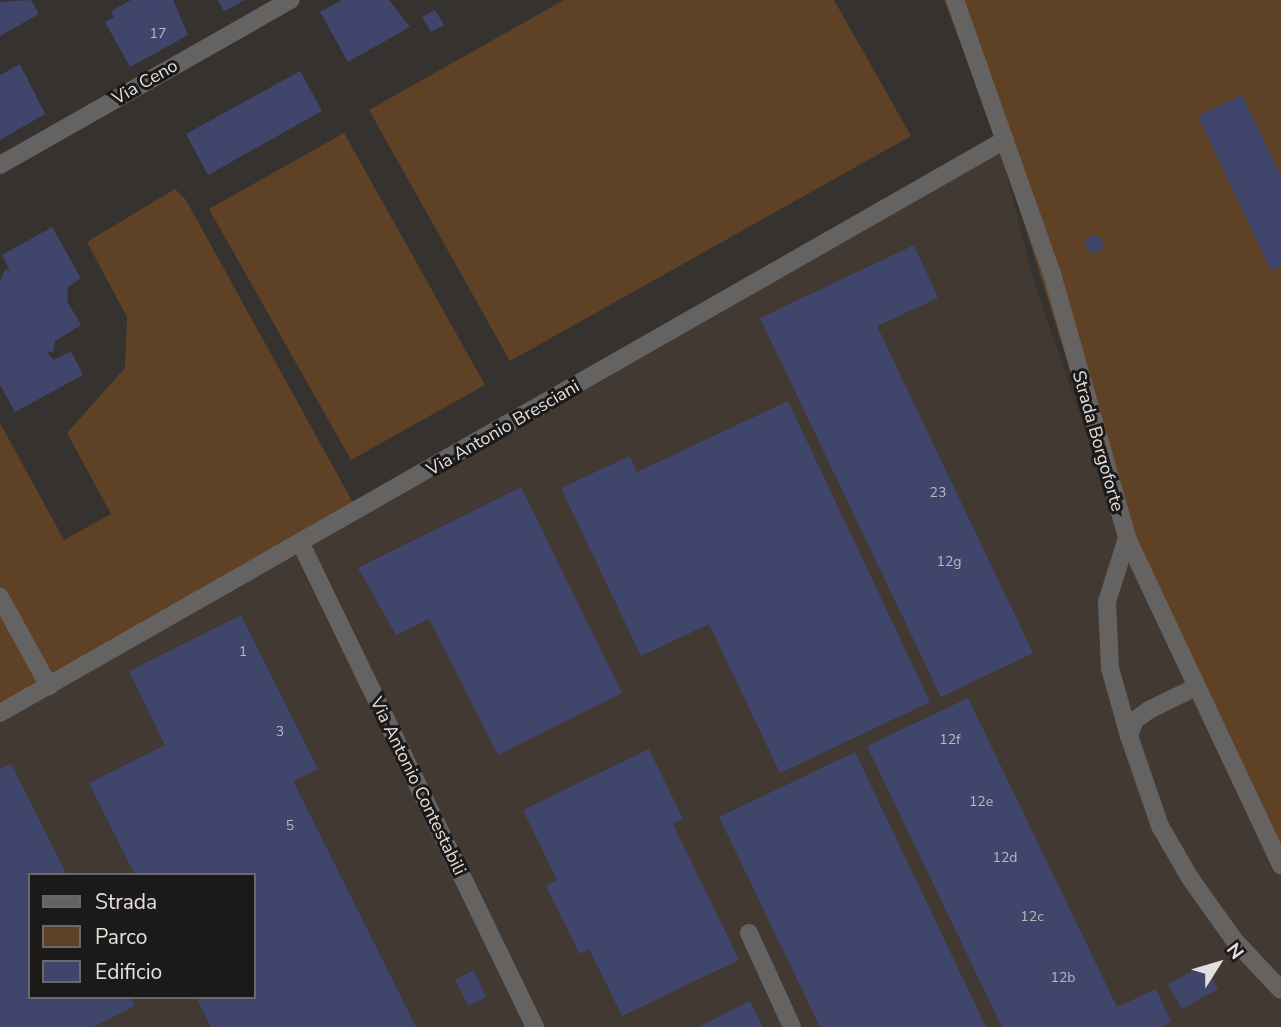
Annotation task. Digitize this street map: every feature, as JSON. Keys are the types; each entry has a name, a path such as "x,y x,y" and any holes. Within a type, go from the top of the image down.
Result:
{"street":[{"name":"Via Ceno","path":"0,165 290,0"},
{"name":"Strada Borgoforte","path":"956,0 1052,274 1127,538 1281,866"},
{"name":"Via Antonio Bresciani","path":"0,713 302,544 1005,140"},
{"path":"1127,538 1107,602 1110,668 1129,736 1160,827 1190,878 1235,941 1281,990"},
{"name":"Via Antonio Contestabili","path":"302,544 536,1027"},
{"path":"0,597 49,686"},
{"path":"1129,736 1135,720 1149,710 1196,687"},
{"path":"749,933 792,1027"}],"shaded area":[{"path":"999,144 1033,279 1125,545 1281,858 1281,1027 0,1027 0,709"}],"green space":[{"path":"564,0 834,0 911,136 510,361 369,110"},
{"path":"944,0 1281,0 1281,858 1125,545 999,144"},
{"path":"344,133 485,385 351,460 209,209"},
{"path":"175,189 186,200 357,510 0,710 0,423 64,540 111,514 67,433 125,368 127,317 87,242"}],"building":[{"path":"31,0 39,14 0,36 0,2"},
{"path":"131,0 173,0 188,35 130,67 105,22 114,17 111,11"},
{"path":"217,0 245,0 224,11"},
{"path":"342,0 389,0 410,27 348,62 320,12"},
{"path":"435,10 444,25 431,32 422,17"},
{"path":"20,64 45,114 0,140 0,75"},
{"path":"300,71 322,111 208,175 186,134"},
{"path":"1242,95 1281,176 1281,266 1271,271 1198,116"},
{"path":"52,227 81,278 68,287 67,301 81,325 55,341 53,352 46,351 53,360 71,351 83,375 15,412 0,385 0,282 5,269 10,271 2,255"},
{"path":"1094,235 1100,238 1103,244 1100,250 1094,253 1088,250 1085,244 1088,238"},
{"path":"914,245 938,298 877,326 1033,653 941,697 760,318"},
{"path":"788,401 930,702 780,773 709,624 641,656 561,488 630,456 637,472"},
{"path":"521,487 622,693 498,755 429,619 396,635 358,568"},
{"path":"241,615 318,769 293,781 416,1027 211,1027 197,999 256,999 256,873 134,873 89,783 165,745 129,671"},
{"path":"968,698 1117,1007 1156,989 1171,1022 1162,1027 1002,1027 867,746"},
{"path":"649,749 683,819 673,824 739,960 622,1016 589,949 580,954 546,886 557,880 523,810"},
{"path":"855,752 986,1027 820,1027 719,817"},
{"path":"11,764 66,873 28,873 28,999 131,999 135,1006 93,1027 0,1027 0,769"},
{"path":"1204,964 1218,989 1182,1009 1168,984"},
{"path":"474,970 486,997 468,1006 455,980"},
{"path":"750,1001 763,1027 699,1027"}]}
